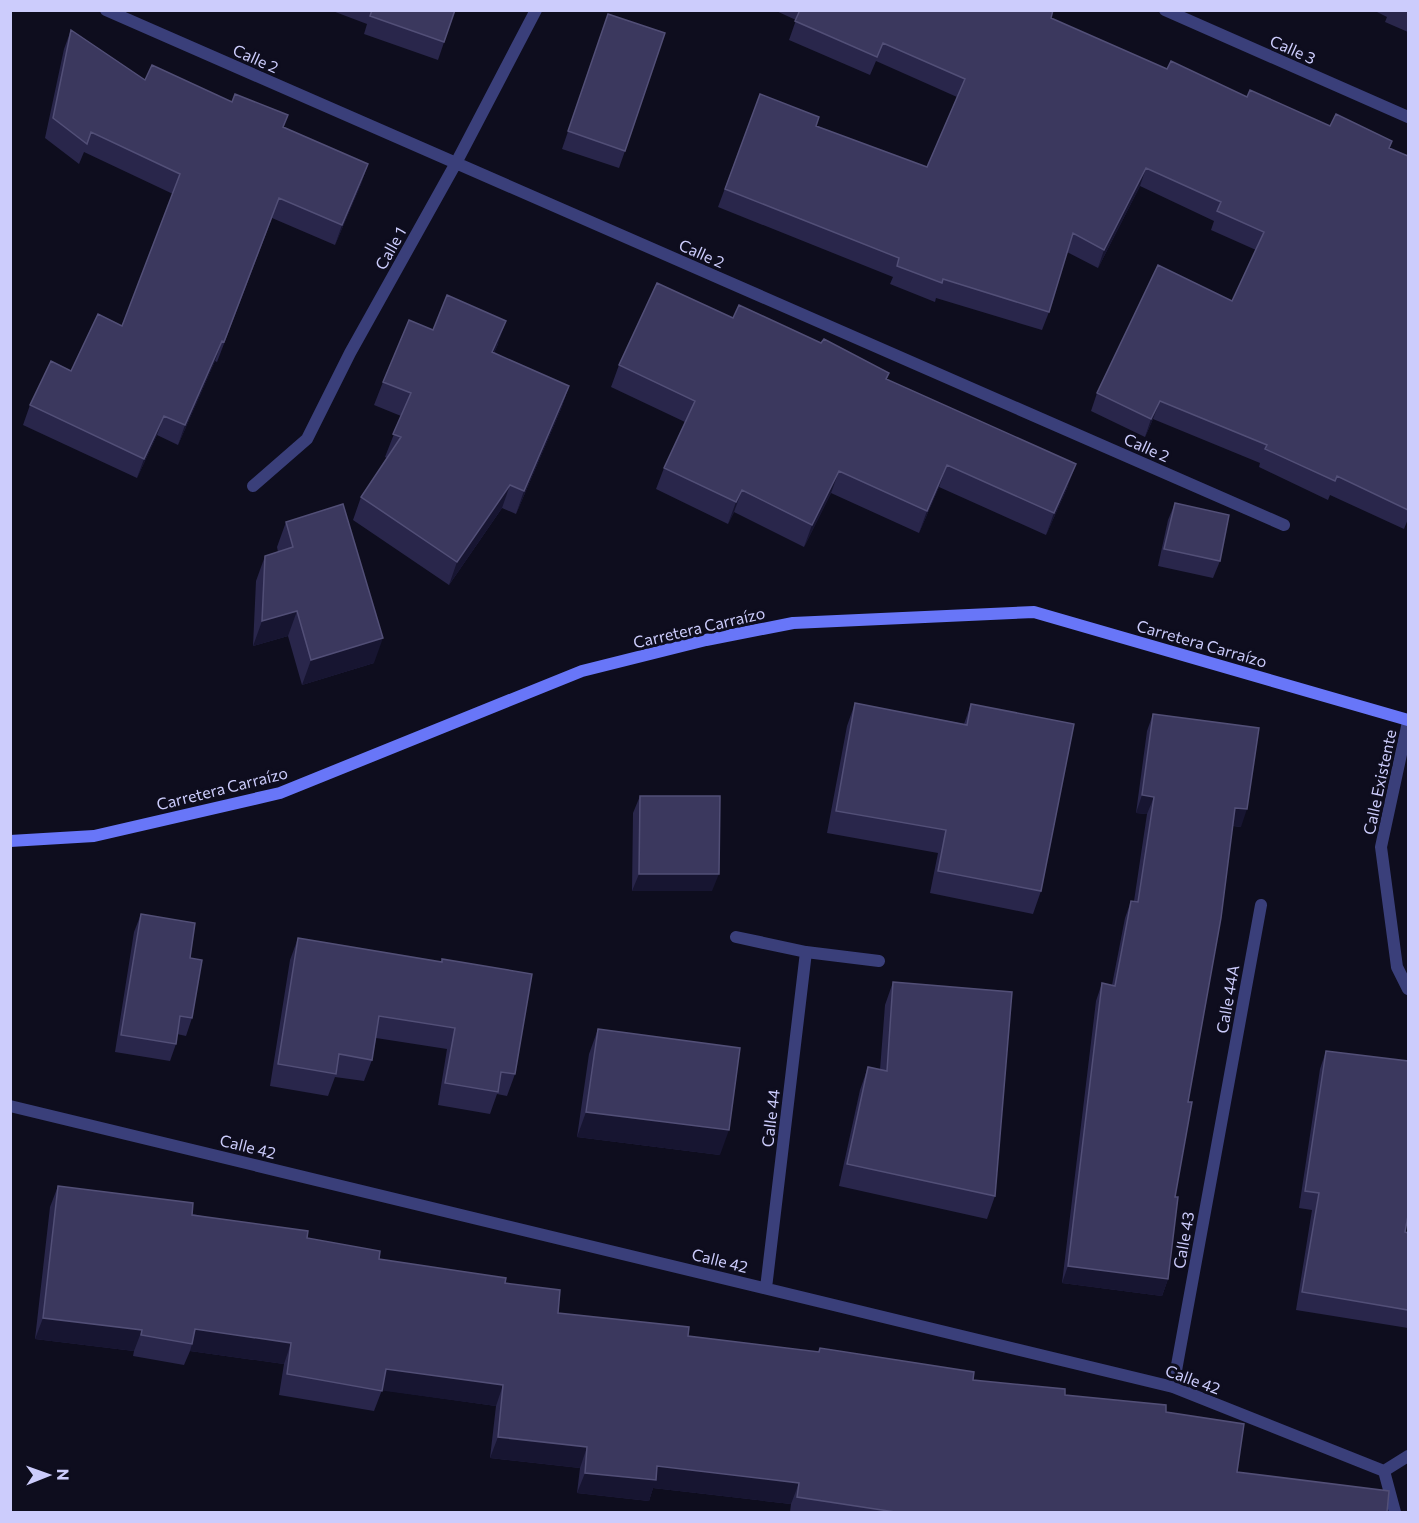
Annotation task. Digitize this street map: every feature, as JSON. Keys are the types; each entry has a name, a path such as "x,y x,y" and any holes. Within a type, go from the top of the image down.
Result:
{"street":[{"name":"Calle 2","path":"106,10 1284,525"},
{"name":"Calle 1","path":"253,486 307,439 350,353 456,163 536,10"},
{"name":"Calle 3","path":"1165,10 1408,117"},
{"name":"Carretera Carraízo","path":"10,841 94,836 280,793 582,671 706,640 792,623 1034,612 1408,721"},
{"name":"Calle Existente","path":"1408,721 1382,847 1397,967 1408,989"},
{"name":"Calle 44A","path":"1226,1098 1261,905"},
{"path":"736,937 806,952 879,961"},
{"name":"Calle 44","path":"766,1288 806,952"},
{"name":"Calle 43","path":"1173,1387 1226,1098"},
{"name":"Calle 42","path":"10,1106 1173,1387 1384,1471"},
{"path":"1395,1512 1384,1471 1408,1456"}],"building":[{"path":"372,10 455,10 444,42 370,16"},
{"path":"800,10 1053,10 1051,18 1167,69 1171,61 1247,97 1250,90 1330,126 1336,114 1392,141 1389,148 1408,156 1408,510 1337,476 1335,481 1265,449 1267,445 1160,401 1151,419 1097,393 1158,265 1232,301 1264,232 1217,211 1221,202 1146,168 1104,250 1073,233 1049,312 943,279 942,283 897,266 899,258 725,189 760,94 819,117 816,126 927,167 965,79 883,43 877,57 795,21"},
{"path":"608,14 665,33 625,151 568,131"},
{"path":"71,30 145,80 152,65 232,102 235,94 288,115 283,127 368,164 342,225 279,198 224,342 222,341 185,425 164,416 144,459 30,405 51,361 71,371 98,314 122,326 180,174 91,132 87,144 53,118"},
{"path":"657,283 733,318 739,305 821,343 824,339 889,373 886,379 1076,464 1054,513 947,465 927,511 839,471 812,525 742,490 736,502 664,468 695,401 619,365"},
{"path":"447,295 506,321 492,352 569,386 524,491 510,485 457,562 361,497 401,437 393,434 411,393 383,382 409,320 433,330"},
{"path":"1175,503 1229,515 1220,561 1164,549"},
{"path":"343,504 383,638 311,660 297,611 262,621 265,556 293,547 286,522"},
{"path":"855,703 967,725 971,704 1074,724 1041,891 938,871 946,830 836,811"},
{"path":"1153,714 1259,728 1247,809 1235,808 1221,918 1188,1102 1192,1102 1175,1197 1178,1197 1168,1279 1068,1266 1102,983 1115,986 1131,901 1138,902 1154,797 1142,795"},
{"path":"640,796 720,796 719,874 639,874"},
{"path":"141,914 195,923 190,958 202,960 192,1018 180,1016 176,1044 121,1035"},
{"path":"298,938 442,962 442,959 532,974 515,1074 501,1072 498,1092 445,1083 455,1028 379,1016 372,1060 339,1054 336,1074 278,1064"},
{"path":"893,982 1012,992 995,1196 847,1164 868,1067 887,1071"},
{"path":"598,1029 740,1048 729,1130 586,1112"},
{"path":"1326,1051 1408,1061 1408,1216 1405,1232 1408,1233 1408,1310 1302,1292 1319,1193 1305,1191"},
{"path":"58,1186 193,1203 192,1215 308,1231 307,1238 380,1251 379,1259 506,1278 505,1283 560,1290 558,1313 689,1327 688,1336 819,1352 820,1348 974,1372 973,1380 1065,1389 1065,1395 1166,1405 1166,1412 1244,1424 1237,1472 1389,1491 1387,1512 895,1512 797,1497 799,1483 657,1466 656,1480 585,1473 587,1447 498,1437 503,1385 386,1369 382,1391 287,1374 291,1343 195,1329 192,1344 141,1335 142,1330 43,1318"}]}
